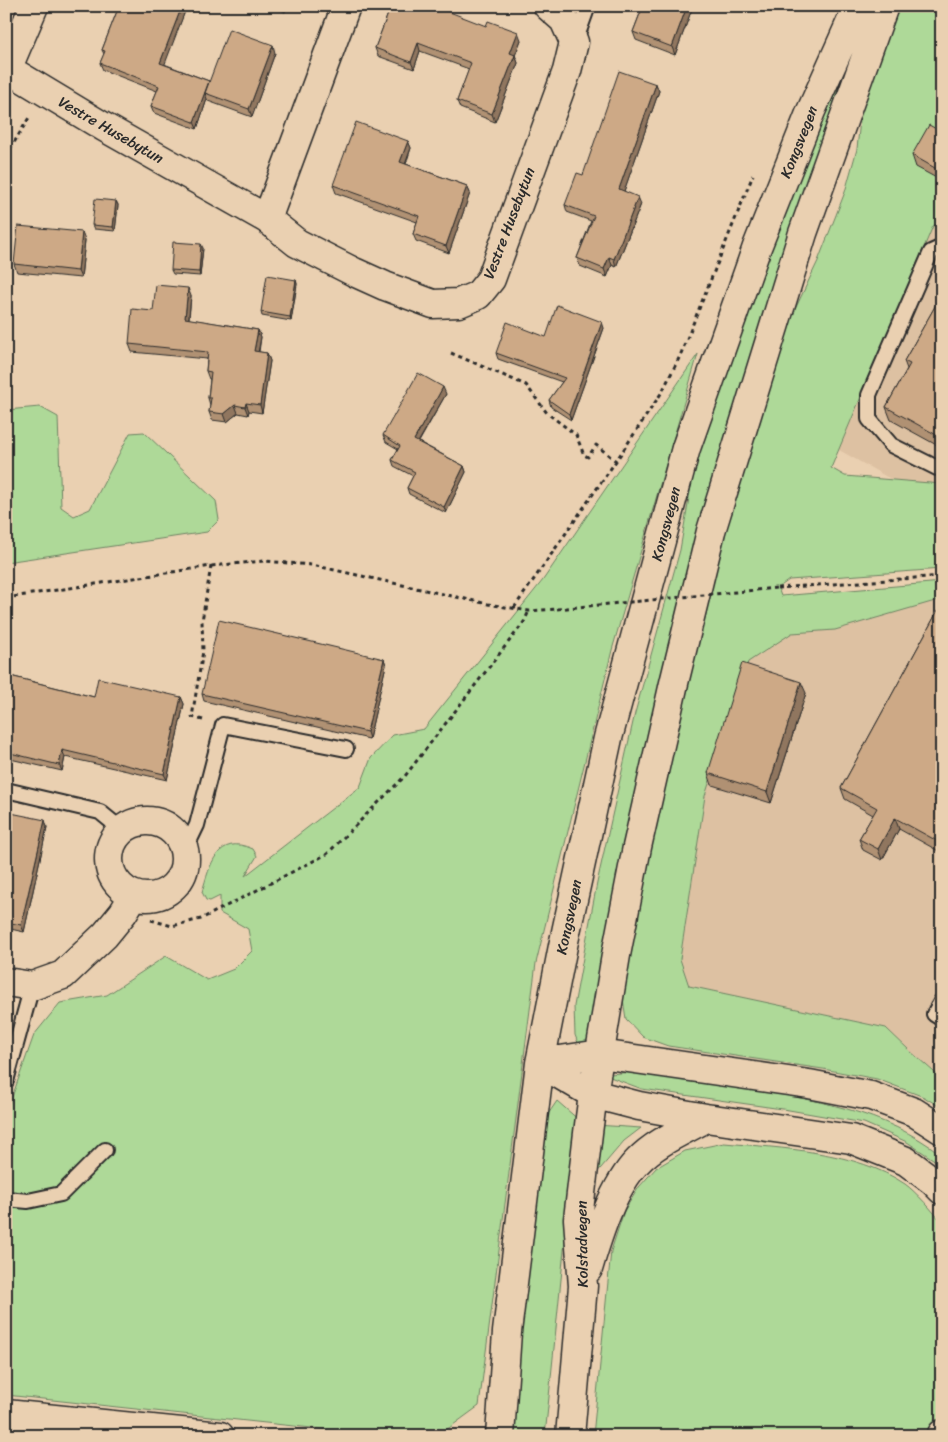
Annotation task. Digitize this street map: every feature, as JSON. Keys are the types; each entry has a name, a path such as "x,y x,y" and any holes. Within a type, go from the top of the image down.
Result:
{"main road":[{"path":"7,70 34,6"},
{"path":"267,219 346,6"},
{"path":"548,6 564,20 574,42"},
{"name":"Kongsvegen","path":"540,1063 608,738 686,448 757,247 811,111 858,6"},
{"path":"600,1054 616,955 637,847 711,531 803,233 884,6"},
{"name":"Vestre Husebytun","path":"7,70 267,219 297,243 385,286 433,304 459,303 478,295 491,279 567,71 574,42"},
{"path":"19,984 62,975 105,936 129,904 159,896 172,888 182,877 186,864 185,850 179,838 172,830 161,823 149,820 137,822 122,830 114,840 109,857 110,869 129,904"},
{"path":"540,1063 600,1054 809,1084 871,1096 914,1112 942,1130"},
{"name":"Kolstadvegen","path":"570,1436 583,1286 578,1219 592,1094 600,1054"},
{"path":"540,1063 592,1094 639,1106 706,1118 850,1139 906,1161 942,1190"},
{"path":"500,1436 507,1332 540,1063"},
{"path":"583,1286 598,1232 624,1176 639,1160 662,1142 706,1118"},
{"path":"6,1414 220,1436"}],"lane":[{"name":"Vestre Husebytun","path":"574,42 588,6"},
{"path":"942,247 931,252 869,395 868,419 891,445 937,468 942,468"},
{"path":"185,850 198,825 223,725 346,749"},
{"path":"6,790 100,812 122,830"},
{"path":"6,1081 19,984"},
{"path":"942,1000 934,1014 942,1019"},
{"path":"6,1199 28,1201 61,1194 105,1150"}],"path":[{"path":"6,156 44,91"},
{"path":"514,608 662,392 680,356 753,175"},
{"path":"451,353 526,385 547,413 576,435 584,455 588,457 596,445 616,461"},
{"path":"6,598 211,566 264,561 312,565 488,604 529,611 777,588 942,576"},
{"path":"211,566 202,621 203,651 192,718 223,725"},
{"path":"129,904 172,926 201,920 326,854 405,776 524,622 529,611"}],"shaded area":[{"path":"942,91 942,508 793,424"},
{"path":"942,599 942,1079 886,1028 689,986 680,959 705,796 748,662 792,633 835,630"}],"green space":[{"path":"876,6 814,168 592,1051 580,1048 575,1035 574,1006 597,883 635,713 680,550 701,428 840,61"},
{"path":"899,6 942,6 942,222 933,226 831,468 845,476 942,484 942,569 789,580 778,588 781,596 942,582 942,599 835,630 792,633 748,662 705,796 680,959 689,986 886,1028 942,1079 942,1108 924,1097 877,1079 668,1046 643,1037 626,1019 623,999 625,969 673,735 730,507 788,324 818,261 845,192 857,149 862,101"},
{"path":"698,354 612,650 536,963 479,1406 438,1436 386,1436 6,1395 6,1114 34,1035 60,1003 107,995 166,956 207,980 234,969 252,951 248,929 220,913 220,896 210,901 206,900 202,892 208,872 217,854 223,848 231,845 241,845 253,849 257,856 245,876 360,787 371,758 393,735 424,729 543,580"},
{"path":"40,407 58,417 61,507 74,516 90,509 130,433 144,432 216,501 219,520 207,532 6,562 6,410"},
{"path":"631,1072 797,1097 848,1109 873,1117 920,1140 942,1155 942,1165 907,1142 864,1123 642,1089 610,1077 610,1074"},
{"path":"557,1101 580,1121 568,1211 545,1436 516,1436 508,1434 544,1120"},
{"path":"596,1125 641,1128 624,1141 595,1175"},
{"path":"724,1143 794,1149 864,1164 886,1173 905,1184 925,1202 942,1223 942,1417 926,1436 593,1436 611,1251 624,1211 639,1187 656,1168 685,1151"}],"building":[{"path":"119,6 182,6 160,63 209,81 194,122 151,106 159,86 100,63 105,51 102,50"},
{"path":"391,6 434,6 486,26 488,21 518,32 510,53 515,55 492,114 457,101 471,63 418,43 411,62 375,48"},
{"path":"643,6 687,6 672,47 633,32"},
{"path":"229,29 273,45 249,109 205,93"},
{"path":"619,71 656,84 619,189 638,197 614,259 609,257 604,269 577,258 594,216 565,205 577,173 583,175"},
{"path":"356,122 408,141 400,162 467,186 446,246 413,234 419,216 333,185"},
{"path":"929,125 942,132 942,172 912,155"},
{"path":"95,199 116,201 113,227 92,225"},
{"path":"18,226 82,232 78,271 14,264"},
{"path":"173,242 201,244 199,272 171,270"},
{"path":"267,275 296,280 290,317 261,312"},
{"path":"156,285 188,288 185,318 258,330 254,351 267,353 260,405 246,403 245,407 235,405 224,414 209,412 211,398 208,398 211,372 206,371 208,352 129,344 132,309 153,311"},
{"path":"942,294 942,438 886,407 910,364 904,361"},
{"path":"557,305 602,322 569,414 549,400 565,378 496,353 507,322 546,337"},
{"path":"418,373 443,387 414,440 464,466 444,507 407,488 415,472 392,460 400,446 383,435"},
{"path":"942,603 942,836 939,842 895,818 878,849 859,839 877,808 841,788"},
{"path":"219,620 384,659 367,732 202,694"},
{"path":"742,663 801,682 767,792 708,773"},
{"path":"6,675 94,697 98,678 181,697 164,774 62,750 59,765 6,752"},
{"path":"6,812 45,820 21,925 6,922"}]}
